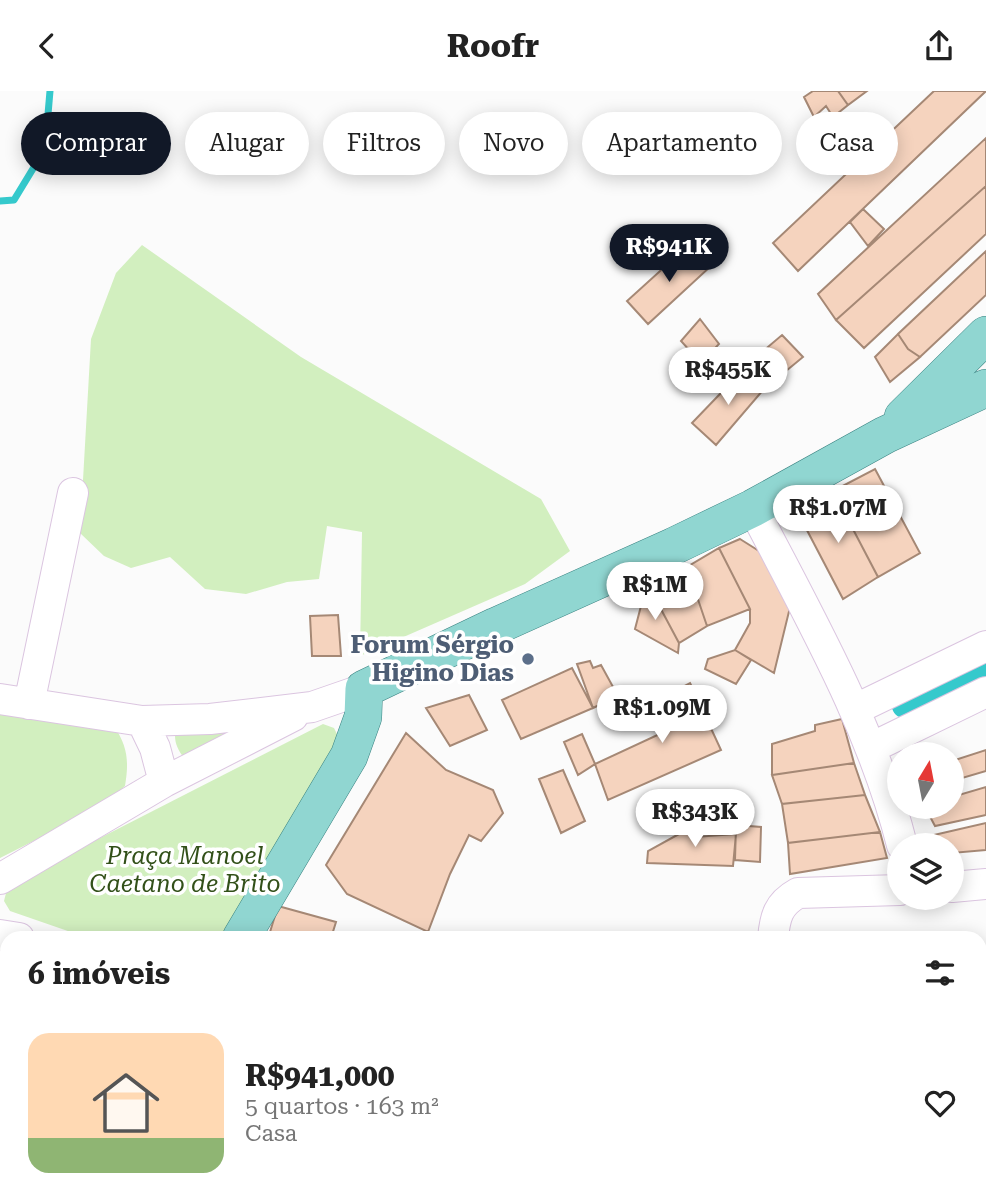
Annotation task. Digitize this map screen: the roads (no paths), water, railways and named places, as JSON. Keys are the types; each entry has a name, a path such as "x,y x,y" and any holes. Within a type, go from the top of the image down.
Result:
{"main road":[{"path":"885,435 986,335"},
{"path":"245,931 349,756 363,717 364,689 753,508 885,435 986,388"}],"street":[{"path":"29,705 73,493"},
{"path":"753,508 856,709 898,833"},
{"path":"856,709 986,646"},
{"path":"0,879 164,782 312,707 364,689"},
{"path":"871,748 986,692"},
{"path":"0,699 142,721 210,719 312,707"},
{"path":"142,721 155,748 164,782"},
{"path":"964,886 986,884"},
{"path":"774,931 776,914 786,900 798,893 887,890"}],"waterway":[{"path":"0,201 14,200 45,149 50,91"},
{"path":"904,706 986,668"}],"place":[{"name":"Forum Sérgio Higino Dias","path":"528,659"}],"park label":[{"name":"Praça Manoel Caetano de Brito","path":"185,870"}]}
